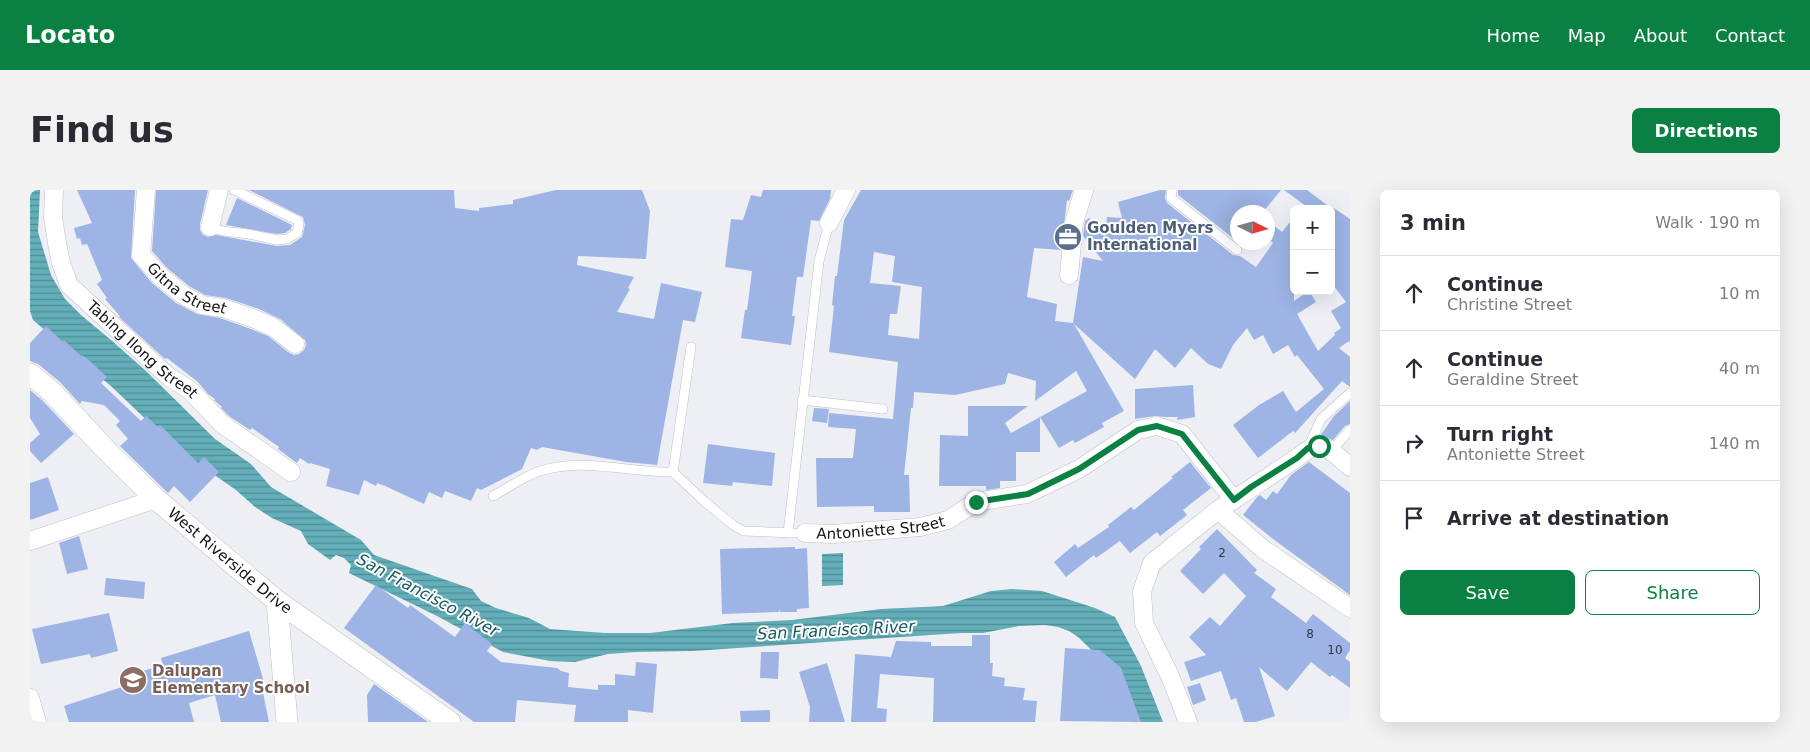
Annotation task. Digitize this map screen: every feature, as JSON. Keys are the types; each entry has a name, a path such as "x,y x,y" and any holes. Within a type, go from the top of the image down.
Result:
{"street":[{"name":"Tabing Ilong Street","path":"54,190 53,217 57,243 61,263 69,285 169,377 190,390 222,424 292,472"},
{"name":"Gitna Street","path":"146,190 141,255 160,276 183,296 195,302 255,318 273,327 294,344"},
{"path":"210,227 219,190"},
{"path":"829,223 846,190"},
{"path":"1069,275 1074,222 1084,190"},
{"name":"West Riverside Drive","path":"30,374 52,392 107,451 156,499 277,601 450,722"},
{"name":"Antoniette Street","path":"796,533 833,534 920,527 948,520 976,502 1028,494 1079,469 1138,430 1157,426 1182,434 1234,500"},
{"path":"1188,722 1170,676 1144,623 1142,591 1152,563 1218,510 1303,453 1319,446 1331,451 1350,467"},
{"path":"30,541 156,499"},
{"path":"1218,510 1263,548 1350,608"},
{"path":"277,601 286,722"},
{"path":"30,698 37,722"}],"lane":[{"path":"210,227 223,231 283,240 297,232 299,224 297,220 234,190"},
{"path":"1172,190 1171,198 1230,244"},
{"path":"796,533 802,400 819,261 829,223"},
{"path":"493,496 538,471 565,465 593,465 655,473 673,472 691,347"},
{"path":"1303,453 1321,419 1350,393"},
{"path":"802,400 883,409"},
{"path":"1331,451 1350,430"},
{"name":"Antoniette Street","path":"673,472 719,514 743,531 796,533"}],"water":[{"name":"San Francisco River","path":"30,190 40,190 38,232 51,275 65,299 146,371 215,439 251,464 271,487 361,540 374,555 472,589 481,601 496,608 529,618 550,629 605,633 650,633 733,623 792,620 881,609 943,606 991,591 1012,589 1042,591 1095,608 1115,617 1141,666 1163,722 1132,722 1121,685 1103,661 1069,631 1045,625 1019,626 983,633 693,651 608,654 575,662 550,661 503,652 439,617 349,573 351,565 344,558 336,555 330,560 308,544 301,531 272,518 255,507 236,490 177,449 112,387 33,320 30,311"},
{"path":"843,553 843,585 822,586 822,554"}],"building":[{"path":"77,190 135,190 131,258 152,283 176,303 197,314 220,318 268,336 294,355 304,350 305,340 280,319 259,309 226,298 205,295 189,286 167,268 152,251 156,190 208,190 200,224 200,230 203,235 208,237 216,235 277,246 290,245 302,237 305,225 303,217 249,190 454,190 455,208 479,211 479,208 513,204 513,200 556,190 642,190 650,211 646,259 578,256 577,265 634,277 628,288 630,289 617,312 654,319 661,283 702,292 695,322 683,320 657,465 626,462 542,447 537,450 531,448 522,469 481,490 477,488 471,501 445,491 442,498 429,492 424,504 385,486 377,483 376,486 364,480 359,495 326,486 330,469 309,464 300,458 297,463 278,449 279,447 252,428 250,430 229,416 198,382 167,358 165,359 119,317 105,299 107,298 97,284 102,280 87,244 82,245 80,238 77,239 74,228 92,223"},
{"path":"763,190 831,190 830,199 819,221 811,220 803,277 797,277 792,316 795,316 791,345 741,338 752,271 725,267 731,219 743,220 751,195 761,197"},
{"path":"861,190 1073,190 1069,201 1067,200 1061,250 1034,248 1027,297 1057,304 1055,321 1073,323 1083,257 1103,261 1083,236 1085,221 1089,218 1105,237 1107,217 1122,218 1118,202 1166,190 1165,198 1167,203 1233,255 1240,256 1256,267 1268,250 1275,250 1275,226 1282,232 1290,222 1290,295 1294,295 1294,301 1303,295 1312,295 1316,302 1297,314 1318,351 1341,328 1331,311 1346,302 1335,287 1335,209 1350,219 1350,343 1349,341 1339,348 1350,357 1350,387 1342,381 1295,433 1293,431 1258,458 1233,425 1259,405 1283,391 1296,412 1324,389 1297,355 1295,357 1288,345 1273,354 1263,335 1254,340 1247,328 1233,345 1221,369 1208,364 1191,348 1175,368 1155,349 1135,379 1074,324 1124,411 1102,423 1104,427 1075,443 1073,440 1059,448 1040,417 1087,391 1076,371 1035,401 1036,381 1008,373 1005,384 955,395 914,392 904,475 909,475 910,512 874,512 874,506 817,507 816,458 853,458 856,429 828,427 829,413 893,419 898,362 829,352 835,276 837,276 844,220","holes":["874,252 895,256 892,282 922,287 919,339 888,335 890,314 897,314 901,286 870,283"]},
{"path":"1178,190 1281,190 1269,205 1230,205 1230,236 1178,195"},
{"path":"1284,190 1307,190 1327,205 1305,205"},
{"path":"237,198 292,225 291,229 285,233 277,234 226,225"},
{"path":"46,326 107,377 101,383 141,421 146,416 158,427 160,425 198,463 204,457 219,472 190,502 174,486 168,493 120,446 128,439 116,425 120,421 104,405 82,401 80,404 60,382 38,364 30,361 30,343"},
{"path":"1193,385 1195,417 1177,420 1178,417 1155,416 1135,419 1135,389"},
{"path":"30,390 74,434 41,463 30,451 30,443 40,434 30,418"},
{"path":"1350,401 1350,424 1345,426 1333,440 1320,436 1334,416"},
{"path":"968,406 1028,406 1005,423 1011,433 1040,417 1040,452 1016,452 1016,481 1000,481 1000,488 986,490 986,486 939,486 940,435 968,436"},
{"path":"814,408 829,409 827,423 812,421"},
{"path":"708,444 775,453 772,486 733,482 732,486 703,483"},
{"path":"1190,462 1211,488 1183,510 1187,515 1160,536 1157,532 1130,553 1120,541 1096,558 1094,555 1066,577 1054,562 1075,544 1078,548 1109,527 1108,525 1131,507 1134,510"},
{"path":"1309,462 1350,493 1350,595 1243,515 1257,497 1260,495 1266,500 1273,491 1277,494 1291,475"},
{"path":"48,477 59,510 30,520 30,483"},
{"path":"1217,529 1257,570 1254,573 1276,589 1271,597 1306,623 1313,614 1350,643 1350,650 1345,658 1350,662 1350,688 1332,675 1330,677 1311,662 1287,691 1259,667 1275,716 1256,722 1244,722 1236,698 1231,700 1221,671 1191,681 1184,662 1206,655 1189,637 1210,617 1220,626 1246,596 1224,573 1203,594 1180,571 1201,549 1199,547"},
{"path":"79,536 88,569 67,574 59,543"},
{"path":"795,547 795,549 807,548 809,608 797,609 797,612 780,612 779,609 779,612 722,614 720,549"},
{"path":"106,578 145,582 144,599 104,595"},
{"path":"376,585 408,608 410,605 455,637 465,623 492,644 487,651 501,662 557,668 569,673 568,687 598,690 598,685 615,685 615,674 635,676 636,662 657,664 653,713 628,710 628,722 574,722 576,705 517,700 515,722 474,722 344,628"},
{"path":"109,613 118,651 91,658 90,654 41,664 32,629"},
{"path":"249,631 264,682 261,683 269,722 221,722 215,695 189,703 194,722 69,722 64,706 125,686 122,677 163,665 161,658"},
{"path":"972,635 990,635 990,663 993,663 992,676 1005,678 1004,686 1025,688 1023,700 1037,701 1035,722 933,722 934,678 880,674 877,708 887,709 886,722 851,722 855,654 891,657 896,641 931,642 931,646 972,646"},
{"path":"1065,648 1100,650 1121,668 1141,722 1060,721"},
{"path":"761,652 779,652 778,679 760,678"},
{"path":"827,663 845,722 809,722 810,707 799,672"},
{"path":"1200,683 1206,700 1193,705 1187,687"},
{"path":"374,684 428,722 368,722 367,695"},
{"path":"770,710 770,722 741,722 740,711"}],"place":[{"name":"Goulden Myers International","path":"1068,237"},
{"name":"Dalupan Elementary School","path":"133,680"}],"route":[{"path":"976,502 1028,494 1079,469 1138,430 1157,426 1182,434 1234,500 1297,458 1308,448 1319,446"}]}
